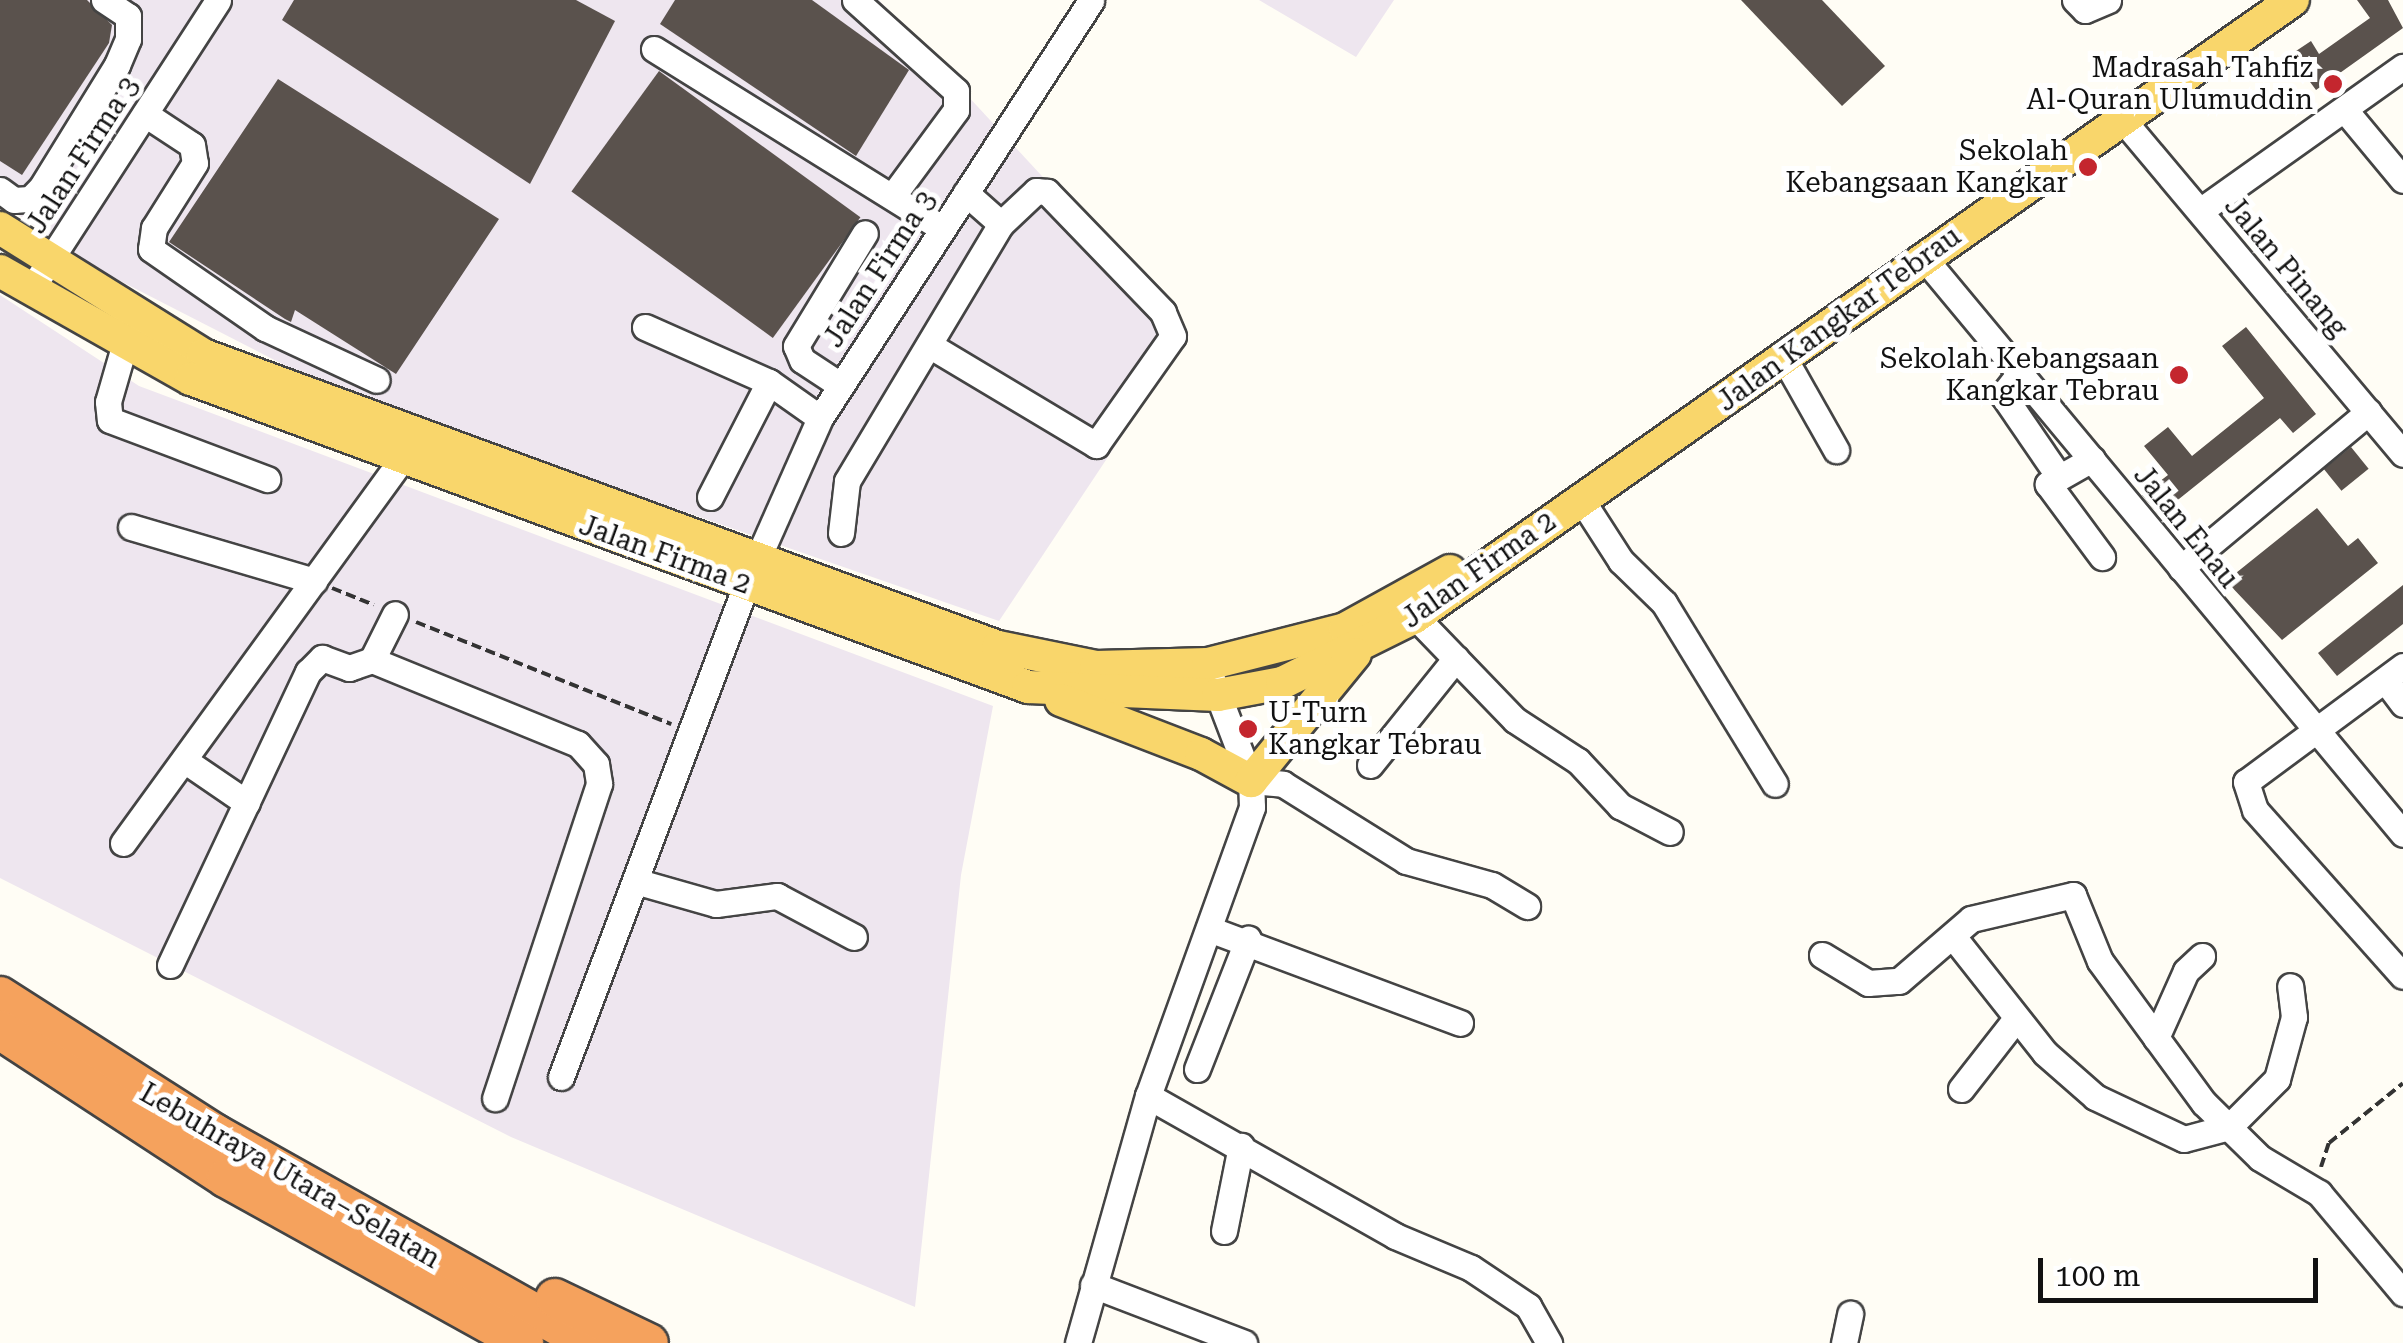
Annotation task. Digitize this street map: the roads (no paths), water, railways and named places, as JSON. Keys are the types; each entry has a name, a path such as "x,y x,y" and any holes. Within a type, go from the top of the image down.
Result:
{"highway":[{"name":"Lebuhraya Utara–Selatan","path":"0,996 118,1075 401,1242 588,1343"},
{"name":"Lebuhraya Utara–Selatan","path":"0,1030 226,1178 524,1343"},
{"path":"401,1242 432,1239 649,1343"}],"main road":[{"name":"Jalan Kangkar Tebrau","path":"1581,499 2293,0"},
{"name":"Jalan Firma 2","path":"0,228 203,355 752,572 1028,688 1213,680 1407,608"},
{"name":"Jalan Firma 2","path":"0,271 191,379 403,458 998,647 1096,667 1282,683 1359,650 1407,608 1581,499"},
{"path":"1028,688 1201,754 1250,781 1359,650"}],"street":[{"path":"0,190 14,200 30,199 118,65 128,39 128,16 104,0"},
{"name":"Jalan Firma 3","path":"30,291 218,0"},
{"path":"856,0 956,91 956,110 894,194"},
{"name":"Jalan Firma 3","path":"561,1077 752,572 820,418 940,227 1091,0"},
{"path":"2075,0 2085,10 2108,0"},
{"path":"654,49 894,194 940,227"},
{"path":"2200,211 2403,67"},
{"path":"2344,109 2403,180"},
{"path":"145,114 192,145 195,163 154,228 151,249 266,328 377,380"},
{"name":"Jalan Pinang","path":"2122,118 2403,454"},
{"path":"841,532 847,481 1001,224 1036,191 1047,192 1163,312 1173,336 1096,445 929,345"},
{"path":"966,192 1001,224"},
{"path":"840,385 802,360 796,346 865,232"},
{"name":"Jalan Enau","path":"1924,258 2403,834"},
{"path":"645,327 769,382 820,418"},
{"path":"125,343 108,402 110,420 267,479"},
{"path":"1784,358 1836,450"},
{"path":"2020,372 2003,394 2057,474"},
{"path":"710,496 769,382"},
{"path":"2181,568 2368,412"},
{"path":"124,842 403,458"},
{"path":"2092,459 2057,474 2048,484 2102,558"},
{"path":"1581,499 1621,561 1664,602 1775,784"},
{"path":"131,527 314,581"},
{"path":"1407,608 1515,720 1578,761 1620,806 1670,832"},
{"path":"372,660 395,614"},
{"path":"170,965 308,672 322,658 349,668 372,660 578,744 596,764 599,784 495,1098"},
{"path":"1370,765 1456,658"},
{"path":"2403,704 2394,673 2270,760 2246,782 2247,795 2403,976"},
{"path":"1078,1343 1148,1096 1248,826 1250,781 1213,680"},
{"path":"184,760 247,803"},
{"path":"1250,781 1284,784 1406,862 1492,885 1527,906"},
{"path":"635,881 725,905 777,896 854,937"},
{"path":"1822,955 1868,983 1899,981 1954,939 1959,925 1971,919 2073,895 2100,961 2156,1038 2229,1127 2260,1158 2319,1194 2403,1293"},
{"path":"1209,929 1248,939 1460,1022"},
{"path":"1198,1068 1248,939"},
{"path":"1954,939 2015,1020 2095,1097 2184,1140 2229,1127 2277,1080 2294,1017 2290,986"},
{"path":"2156,1038 2186,971 2202,956"},
{"path":"1961,1089 2015,1020"},
{"path":"1148,1096 1395,1236 1471,1268 1528,1306 1549,1343"},
{"path":"1224,1231 1241,1146"},
{"path":"1093,1284 1173,1321 1244,1343"},
{"path":"1844,1343 1850,1314"}],"place":[{"name":"Madrasah Tahfiz Al-Quran Ulumuddin","path":"2333,84"},
{"name":"Sekolah Kebangsaan Kangkar","path":"2088,167"},
{"name":"Sekolah Kebangsaan Kangkar Tebrau","path":"2179,375"},
{"name":"U-Turn Kangkar Tebrau","path":"1248,729"}]}
